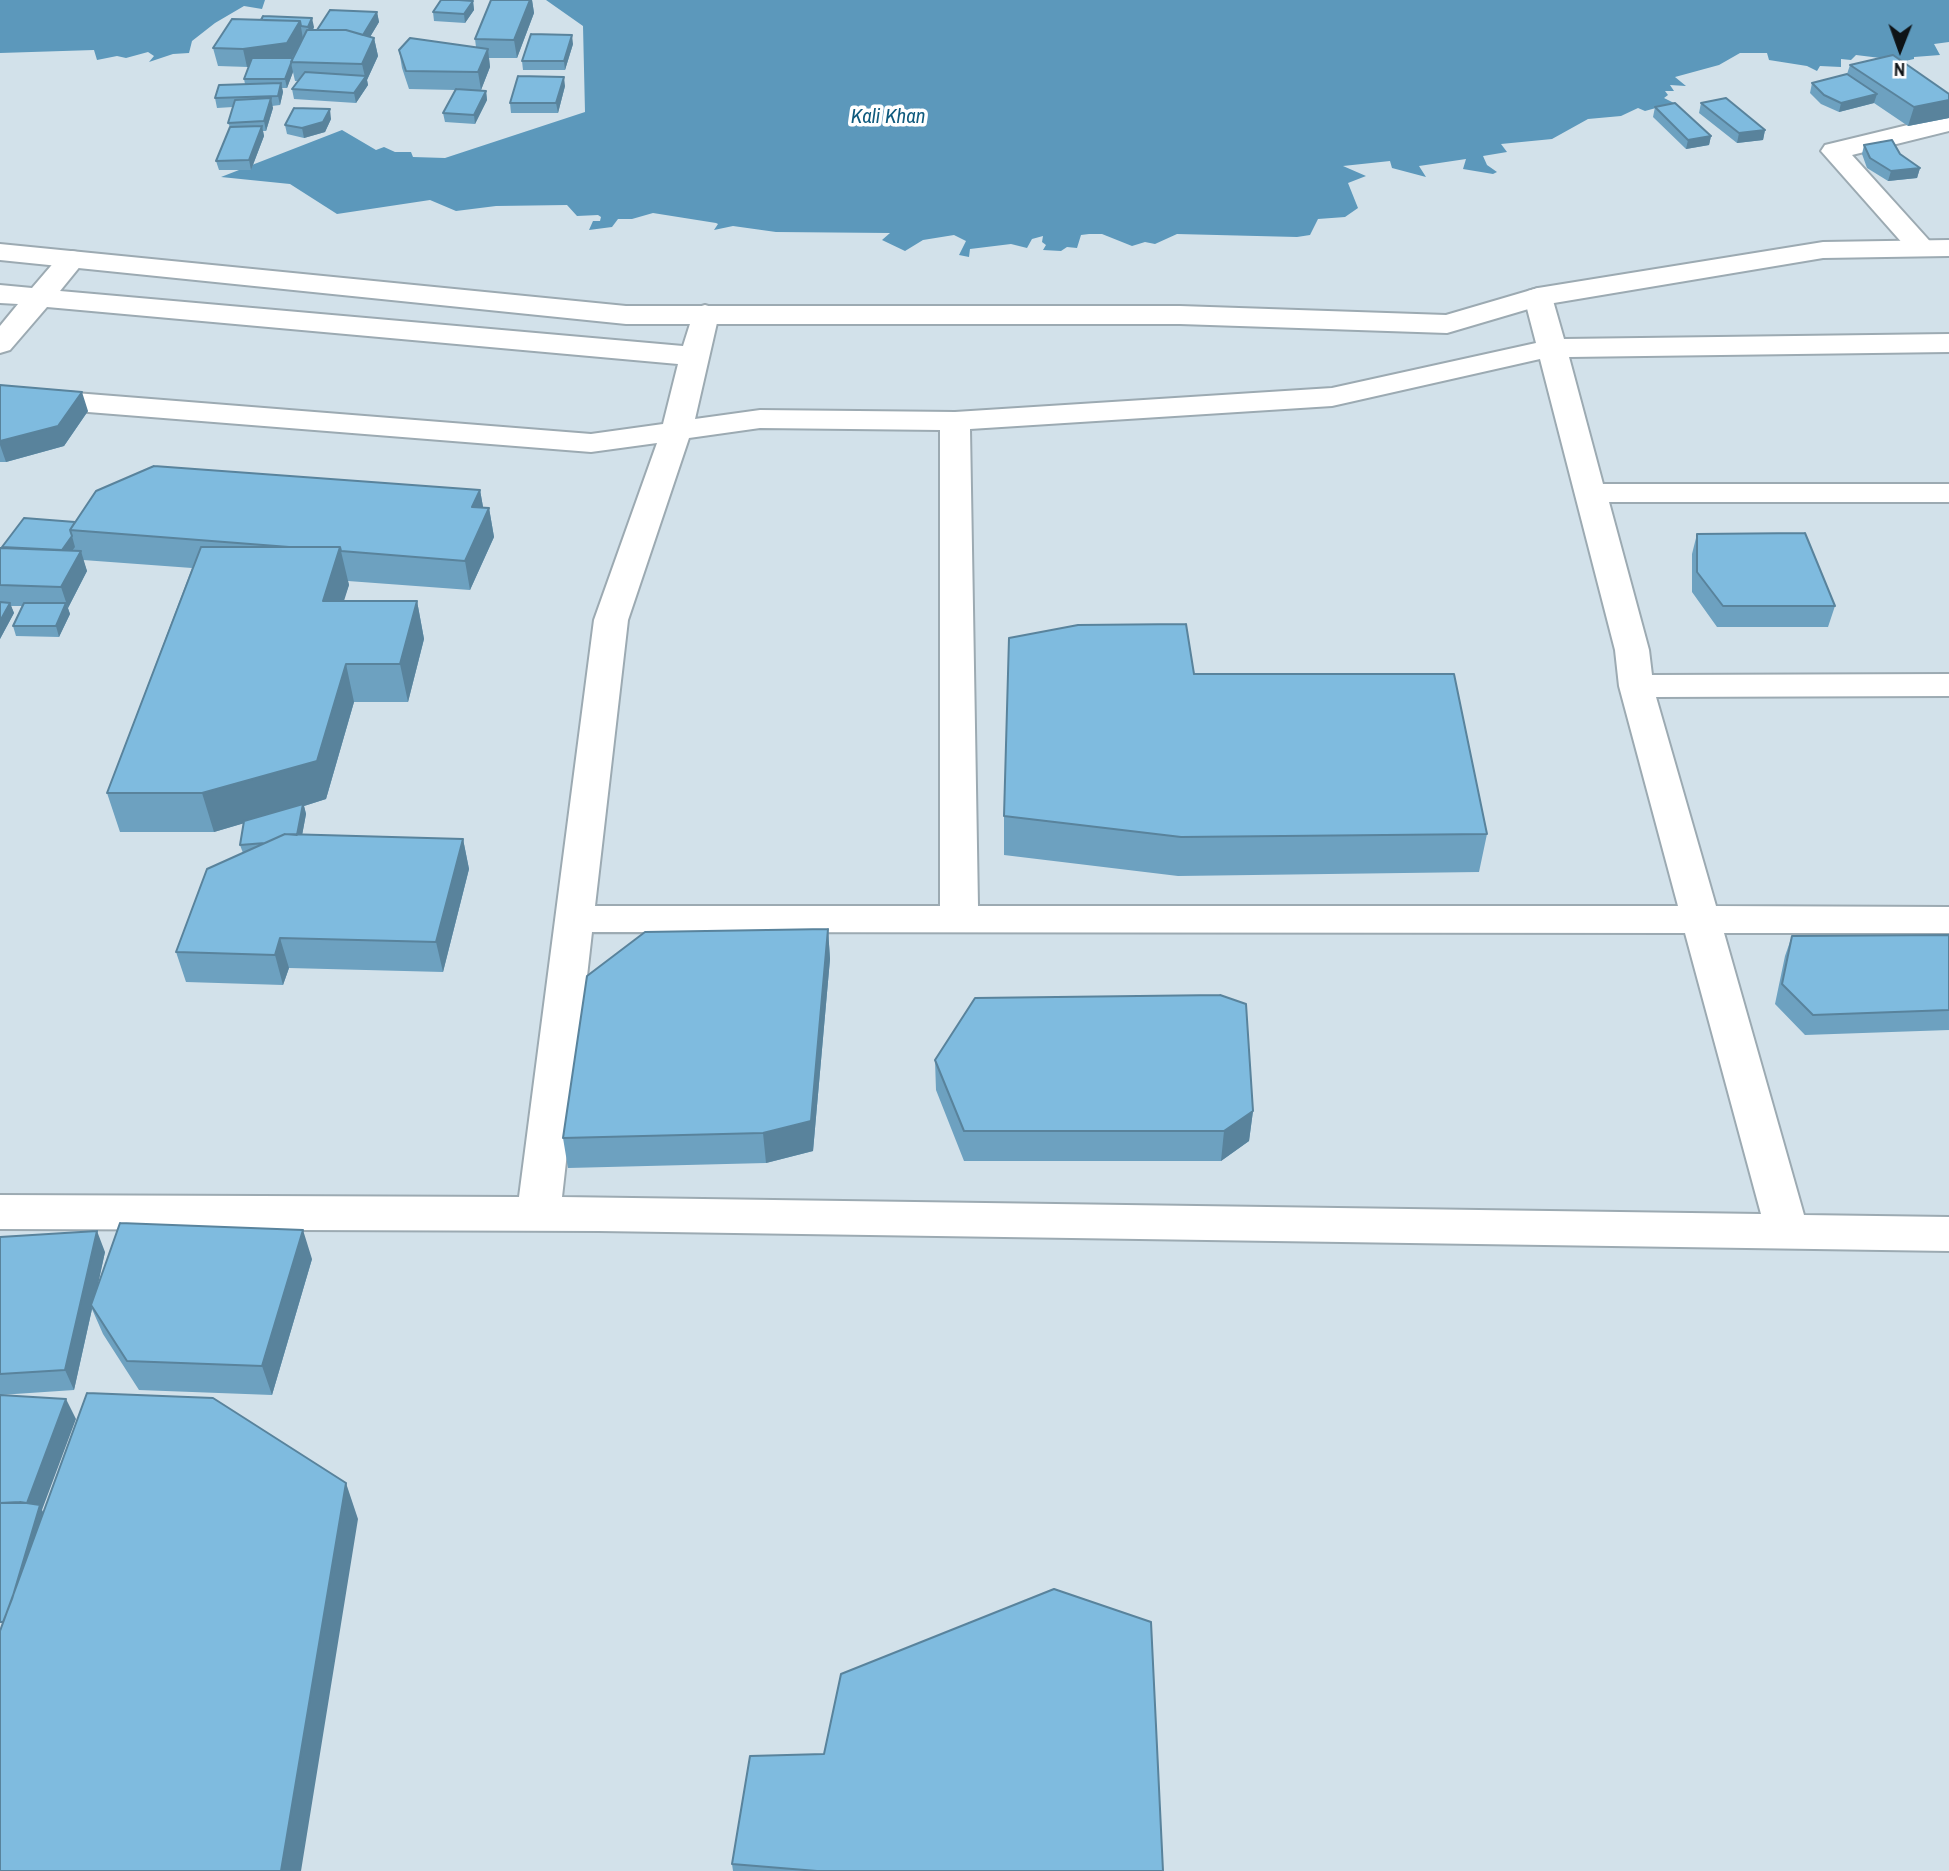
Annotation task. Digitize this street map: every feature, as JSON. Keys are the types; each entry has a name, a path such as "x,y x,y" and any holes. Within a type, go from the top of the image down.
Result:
{"street":[{"path":"1936,248 1834,151 1949,123"},
{"path":"0,252 626,314 1180,315 1447,324 1538,297 1823,250 1936,248"},
{"path":"0,344 72,259"},
{"path":"0,294 692,356"},
{"path":"1538,297 1632,650 1636,686 1787,1232"},
{"path":"538,1214 611,620 677,429 692,356 705,314"},
{"path":"0,396 592,443 760,419 955,421 1332,397 1551,348 1949,343"},
{"path":"955,421 958,920"},
{"path":"1590,493 1949,494"},
{"path":"1636,686 1949,685"},
{"path":"575,919 1949,920"},
{"path":"0,1212 538,1214 1949,1234"}],"water":[{"path":"0,0 265,0 262,9 244,6 215,23 192,41 189,53 173,54 149,62 154,56 148,52 126,58 117,56 97,60 94,50 0,53"},
{"name":"Kali Khan","path":"546,0 1949,0 1949,42 1934,44 1940,55 1914,57 1905,61 1856,55 1851,60 1841,59 1841,67 1820,66 1817,71 1807,66 1769,60 1767,53 1740,53 1719,65 1675,77 1686,86 1670,85 1674,91 1665,91 1668,95 1664,98 1674,103 1645,111 1638,108 1621,116 1588,119 1552,139 1501,144 1507,152 1483,156 1487,165 1497,172 1493,174 1463,169 1466,159 1419,166 1426,177 1392,168 1390,161 1343,166 1366,176 1348,183 1358,208 1345,217 1318,219 1310,235 1297,237 1177,234 1155,244 1145,242 1132,246 1102,234 1089,234 1081,235 1077,248 1067,247 1061,251 1043,250 1046,245 1042,242 1043,236 1032,239 1027,248 1011,244 970,249 969,257 959,255 966,241 954,235 923,240 905,251 882,240 890,233 776,232 733,226 714,230 718,224 716,223 653,213 632,219 618,219 612,227 589,230 593,221 600,221 601,217 577,216 567,205 496,206 456,211 430,200 337,214 290,184 221,177 342,130 376,150 384,147 395,152 411,152 413,157 445,158 585,112 583,26"}],"building":[{"path":"441,0 473,1 464,14 433,12"},
{"path":"491,0 530,0 514,40 475,39"},
{"path":"330,10 377,12 363,35 346,30 317,30"},
{"path":"263,16 312,18 308,27 301,26 300,21 261,20"},
{"path":"232,19 300,21 287,43 243,49 213,48"},
{"path":"307,30 346,30 374,38 362,64 291,62"},
{"path":"531,34 572,35 564,61 522,61"},
{"path":"410,38 488,49 478,72 406,71 399,50"},
{"path":"1893,55 1949,94 1949,100 1914,107 1850,65"},
{"path":"252,58 293,58 285,79 244,79"},
{"path":"305,72 366,76 354,93 292,89"},
{"path":"1847,74 1877,94 1841,103 1824,95 1812,83"},
{"path":"518,76 564,77 556,103 510,103"},
{"path":"281,83 278,96 215,98 219,85"},
{"path":"456,89 486,91 474,115 443,113"},
{"path":"271,98 264,121 228,123 235,100"},
{"path":"1726,98 1765,130 1739,133 1701,103"},
{"path":"1675,103 1711,136 1688,140 1655,107"},
{"path":"294,108 330,109 323,122 302,128 285,125"},
{"path":"262,126 249,160 216,161 230,127"},
{"path":"1892,140 1900,154 1920,168 1891,171 1870,158 1864,145"},
{"path":"0,385 82,392 58,426 0,441"},
{"path":"154,466 480,490 472,507 489,508 465,561 341,551 340,547 289,547 70,530 96,491"},
{"path":"24,518 75,522 70,530 72,536 62,550 2,547"},
{"path":"1805,533 1835,606 1723,606 1697,572 1697,534"},
{"path":"201,547 340,547 323,601 417,601 400,664 346,664 317,761 202,793 107,793"},
{"path":"0,548 81,551 61,587 0,585"},
{"path":"0,602 10,603 0,621"},
{"path":"24,603 66,603 56,626 13,626"},
{"path":"1186,624 1194,674 1454,674 1487,834 1181,837 1004,816 1009,638 1078,625"},
{"path":"303,804 297,835 285,834 265,843 240,845 244,821"},
{"path":"285,834 463,839 436,942 280,938 275,955 176,952 207,869"},
{"path":"828,929 811,1121 763,1133 563,1138 587,976 645,932"},
{"path":"1949,935 1949,1010 1813,1015 1782,984 1792,936"},
{"path":"1220,995 1246,1004 1253,1111 1224,1131 964,1131 935,1060 975,998"},
{"path":"120,1223 303,1230 262,1366 127,1361 91,1305"},
{"path":"97,1231 65,1370 0,1374 0,1237"},
{"path":"87,1393 213,1398 346,1483 281,1871 0,1871 0,1631"},
{"path":"0,1395 66,1399 27,1503 0,1503"},
{"path":"0,1503 40,1505 12,1599 3,1622 0,1622"},
{"path":"1054,1589 1151,1622 1163,1871 817,1871 732,1864 750,1756 824,1754 841,1674"}]}
